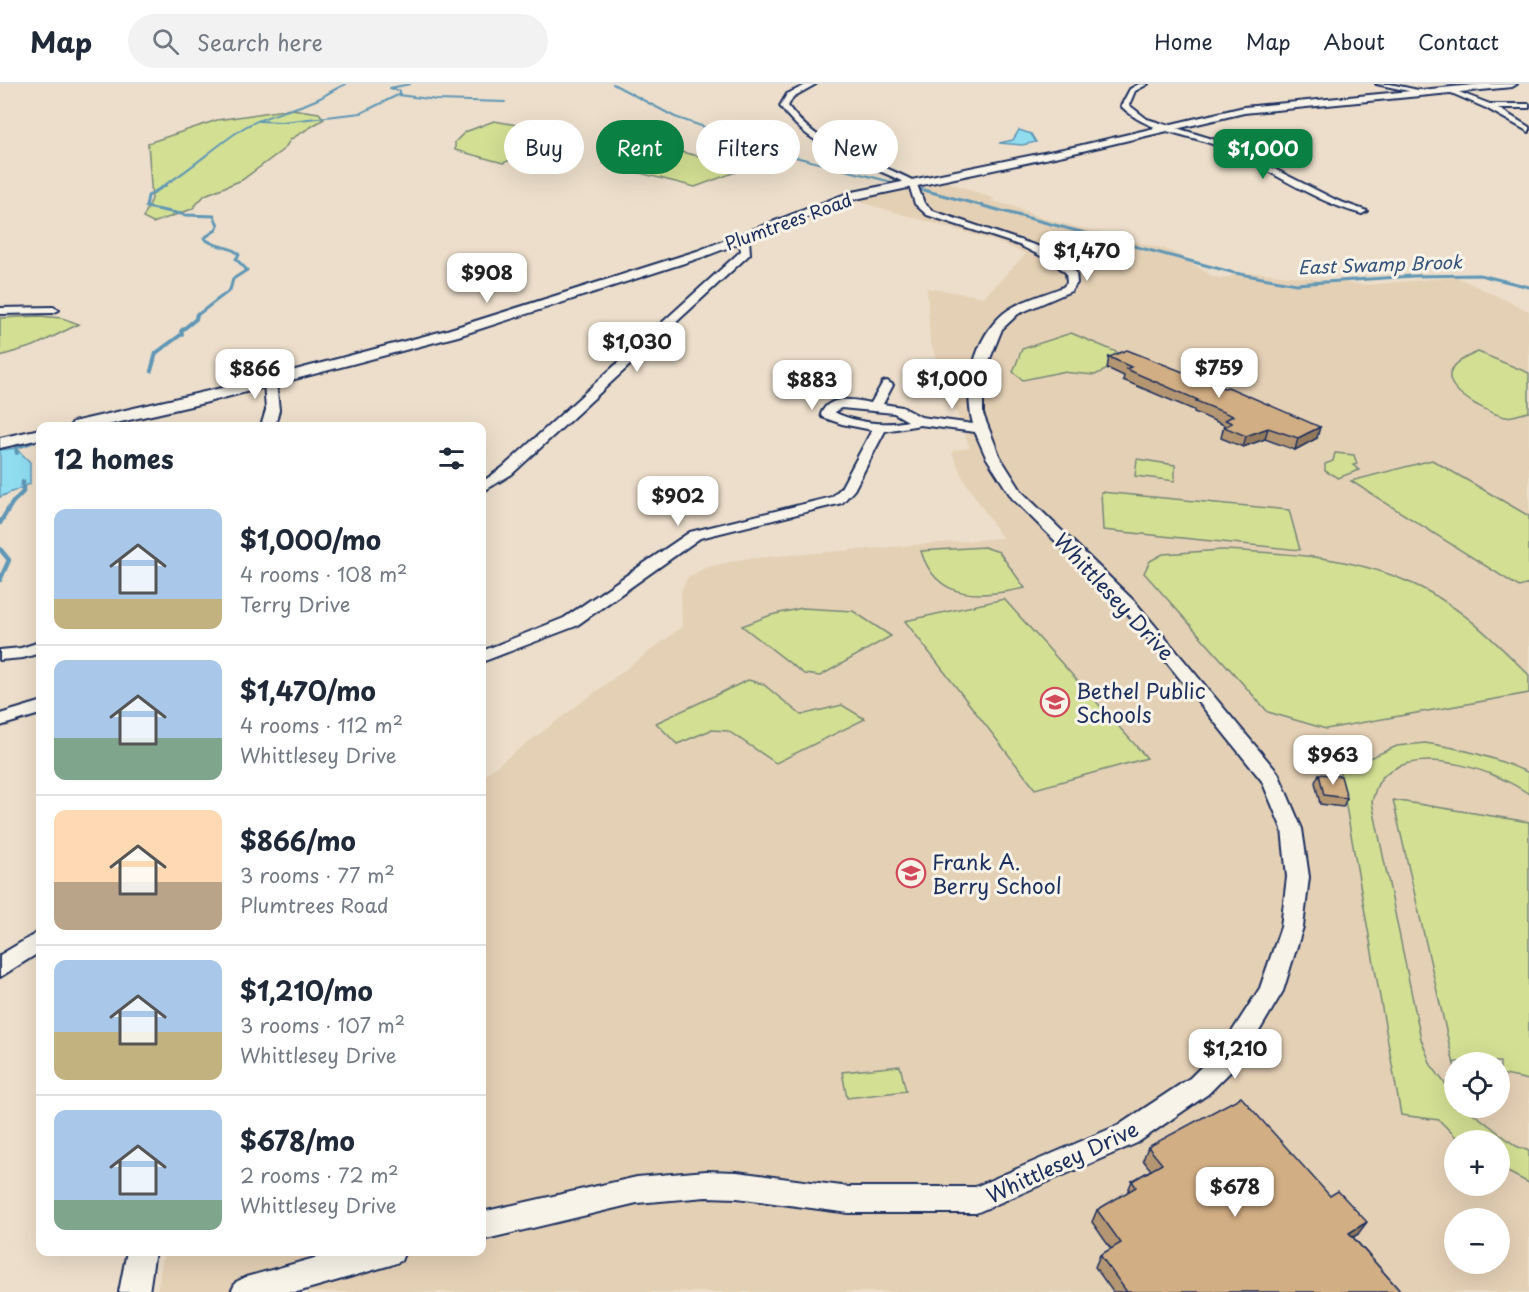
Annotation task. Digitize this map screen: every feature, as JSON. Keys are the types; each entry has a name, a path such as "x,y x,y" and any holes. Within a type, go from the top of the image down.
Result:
{"main road":[{"name":"Plumtrees Road","path":"96,422 270,382 408,345 572,296 744,238 826,204 893,188 913,187 1244,110 1512,84"},
{"path":"0,443 36,435"}],"street":[{"path":"813,84 790,96 784,106 803,130 838,152 913,187"},
{"path":"1145,84 1132,90 1125,106 1143,121 1216,143 1335,202 1362,211"},
{"path":"1379,84 1428,93"},
{"path":"1451,91 1489,106 1529,130"},
{"path":"1489,106 1529,106"},
{"name":"Whittlesey Drive","path":"486,1225 638,1190 706,1184 737,1185 849,1200 911,1202 976,1200 1128,1134 1199,1086 1233,1052 1271,991 1292,927 1298,877 1292,829 1285,807 1271,778 1130,606 1017,495 1005,478 982,429 975,400 975,386 980,365 996,329 1010,314 1067,289 1072,278 1066,267 1041,252 930,213 920,204 913,187"},
{"path":"486,485 507,471 746,252 744,238"},
{"path":"0,311 53,310"},
{"path":"270,382 269,394 274,408 270,422"},
{"path":"874,407 887,385"},
{"path":"918,421 910,426 881,426 835,419 827,414 829,409 839,405 874,407 897,410 918,421 982,429"},
{"path":"486,655 570,622 695,535 837,500 847,490 881,426"},
{"path":"0,655 23,653 36,648"},
{"path":"0,720 36,709"},
{"path":"0,967 36,943"},
{"path":"134,1292 140,1256"},
{"path":"246,1292 373,1256"}],"shaded area":[{"name":"Bethel Public Schools","path":"942,180 995,199 991,201 1012,206 1041,218 1162,248 1181,256 1213,277 1225,278 1240,273 1263,273 1367,285 1456,277 1529,311 1529,1292 157,1292 163,1256 486,1256 486,774 682,627 681,591 688,577 705,568 743,559 1002,538 963,478 952,453 954,450 970,448 930,341 927,288 984,297 1026,254 992,240 856,201"}],"green space":[{"path":"291,109 319,113 324,119 291,139 284,149 242,180 205,195 192,209 153,223 143,218 152,199 148,143 217,120"},
{"path":"494,121 504,123 504,163 455,150 455,142 465,132"},
{"path":"684,153 696,156 696,174 731,174 695,187 644,174 684,174"},
{"path":"39,316 62,318 79,324 34,346 0,356 0,318"},
{"path":"1071,333 1131,358 1095,375 1061,372 1023,380 1013,372 1022,349"},
{"path":"1478,352 1529,373 1529,412 1509,417 1498,415 1475,404 1456,390 1451,383 1452,370 1457,364"},
{"path":"1335,453 1354,455 1357,464 1353,465 1359,470 1338,478 1325,471 1325,464 1333,461"},
{"path":"1137,459 1175,465 1175,481 1135,476"},
{"path":"1432,460 1529,516 1529,584 1519,587 1351,481"},
{"path":"1101,492 1289,510 1300,550 1103,530"},
{"path":"984,547 999,552 1025,588 977,594 950,588 938,580 928,568 921,551"},
{"path":"1222,550 1315,557 1338,561 1384,573 1424,589 1457,610 1515,661 1529,675 1529,693 1326,729 1268,712 1144,573 1150,561 1163,554"},
{"path":"1004,599 1147,758 1035,789 905,621"},
{"path":"802,608 853,611 891,636 820,676 804,674 742,626 771,615"},
{"path":"748,680 763,684 801,715 842,705 865,719 776,763 728,731 711,730 677,744 656,723"},
{"path":"1425,743 1452,748 1503,762 1529,773 1529,794 1498,777 1461,765 1422,761 1405,764 1383,777 1372,802 1421,1039 1431,1065 1444,1082 1444,1118 1479,1118 1495,1130 1449,1130 1439,1120 1401,1115 1337,756 1363,761 1397,746"},
{"path":"1393,800 1529,822 1529,1080 1510,1076 1510,1052 1451,1052"},
{"path":"900,1066 906,1091 847,1098 842,1072"},
{"path":"1510,1141 1529,1151 1529,1183 1510,1173"}],"water":[{"path":"1019,130 1031,134 1036,142 1022,145 999,143 1013,140"},
{"path":"16,448 30,462 30,484 0,497 0,450"}],"building":[{"path":"1127,350 1224,388 1228,387 1320,427 1298,438 1268,428 1246,436 1224,427 1232,423 1225,420 1233,416 1126,369 1131,367 1109,357"},
{"path":"1319,774 1341,776 1347,798 1324,795"},
{"path":"1241,1097 1330,1196 1338,1191 1367,1222 1349,1233 1401,1292 1127,1292 1100,1255 1121,1243 1097,1210 1136,1187 1132,1181 1162,1164 1148,1147"}],"waterway":[{"name":"East Swamp Brook","path":"163,186 245,127 313,101 346,84"},
{"path":"259,121 282,122 361,113 400,94 400,91 390,88 410,84"},
{"name":"East Swamp Brook","path":"613,84 675,117 780,153 903,185"},
{"path":"398,95 437,100 505,102"},
{"name":"East Swamp Brook","path":"166,185 148,196 146,207 186,215 214,216 218,225 216,230 204,238 213,244 236,252 239,255 236,259 247,270 233,279 230,290 197,315"},
{"name":"East Swamp Brook","path":"912,187 1235,273 1296,284 1413,276 1480,275 1529,287"},
{"name":"East Swamp Brook","path":"151,371 156,353 182,334 181,331 196,319 197,315"},
{"name":"East Swamp Brook","path":"17,453 16,448 36,440"},
{"name":"East Swamp Brook","path":"0,523 12,503 23,492 23,482"},
{"name":"East Swamp Brook","path":"0,549 9,560 0,580"}],"place":[{"name":"Bethel Public Schools","path":"1055,702"},
{"name":"Frank A. Berry School","path":"911,873"}]}
